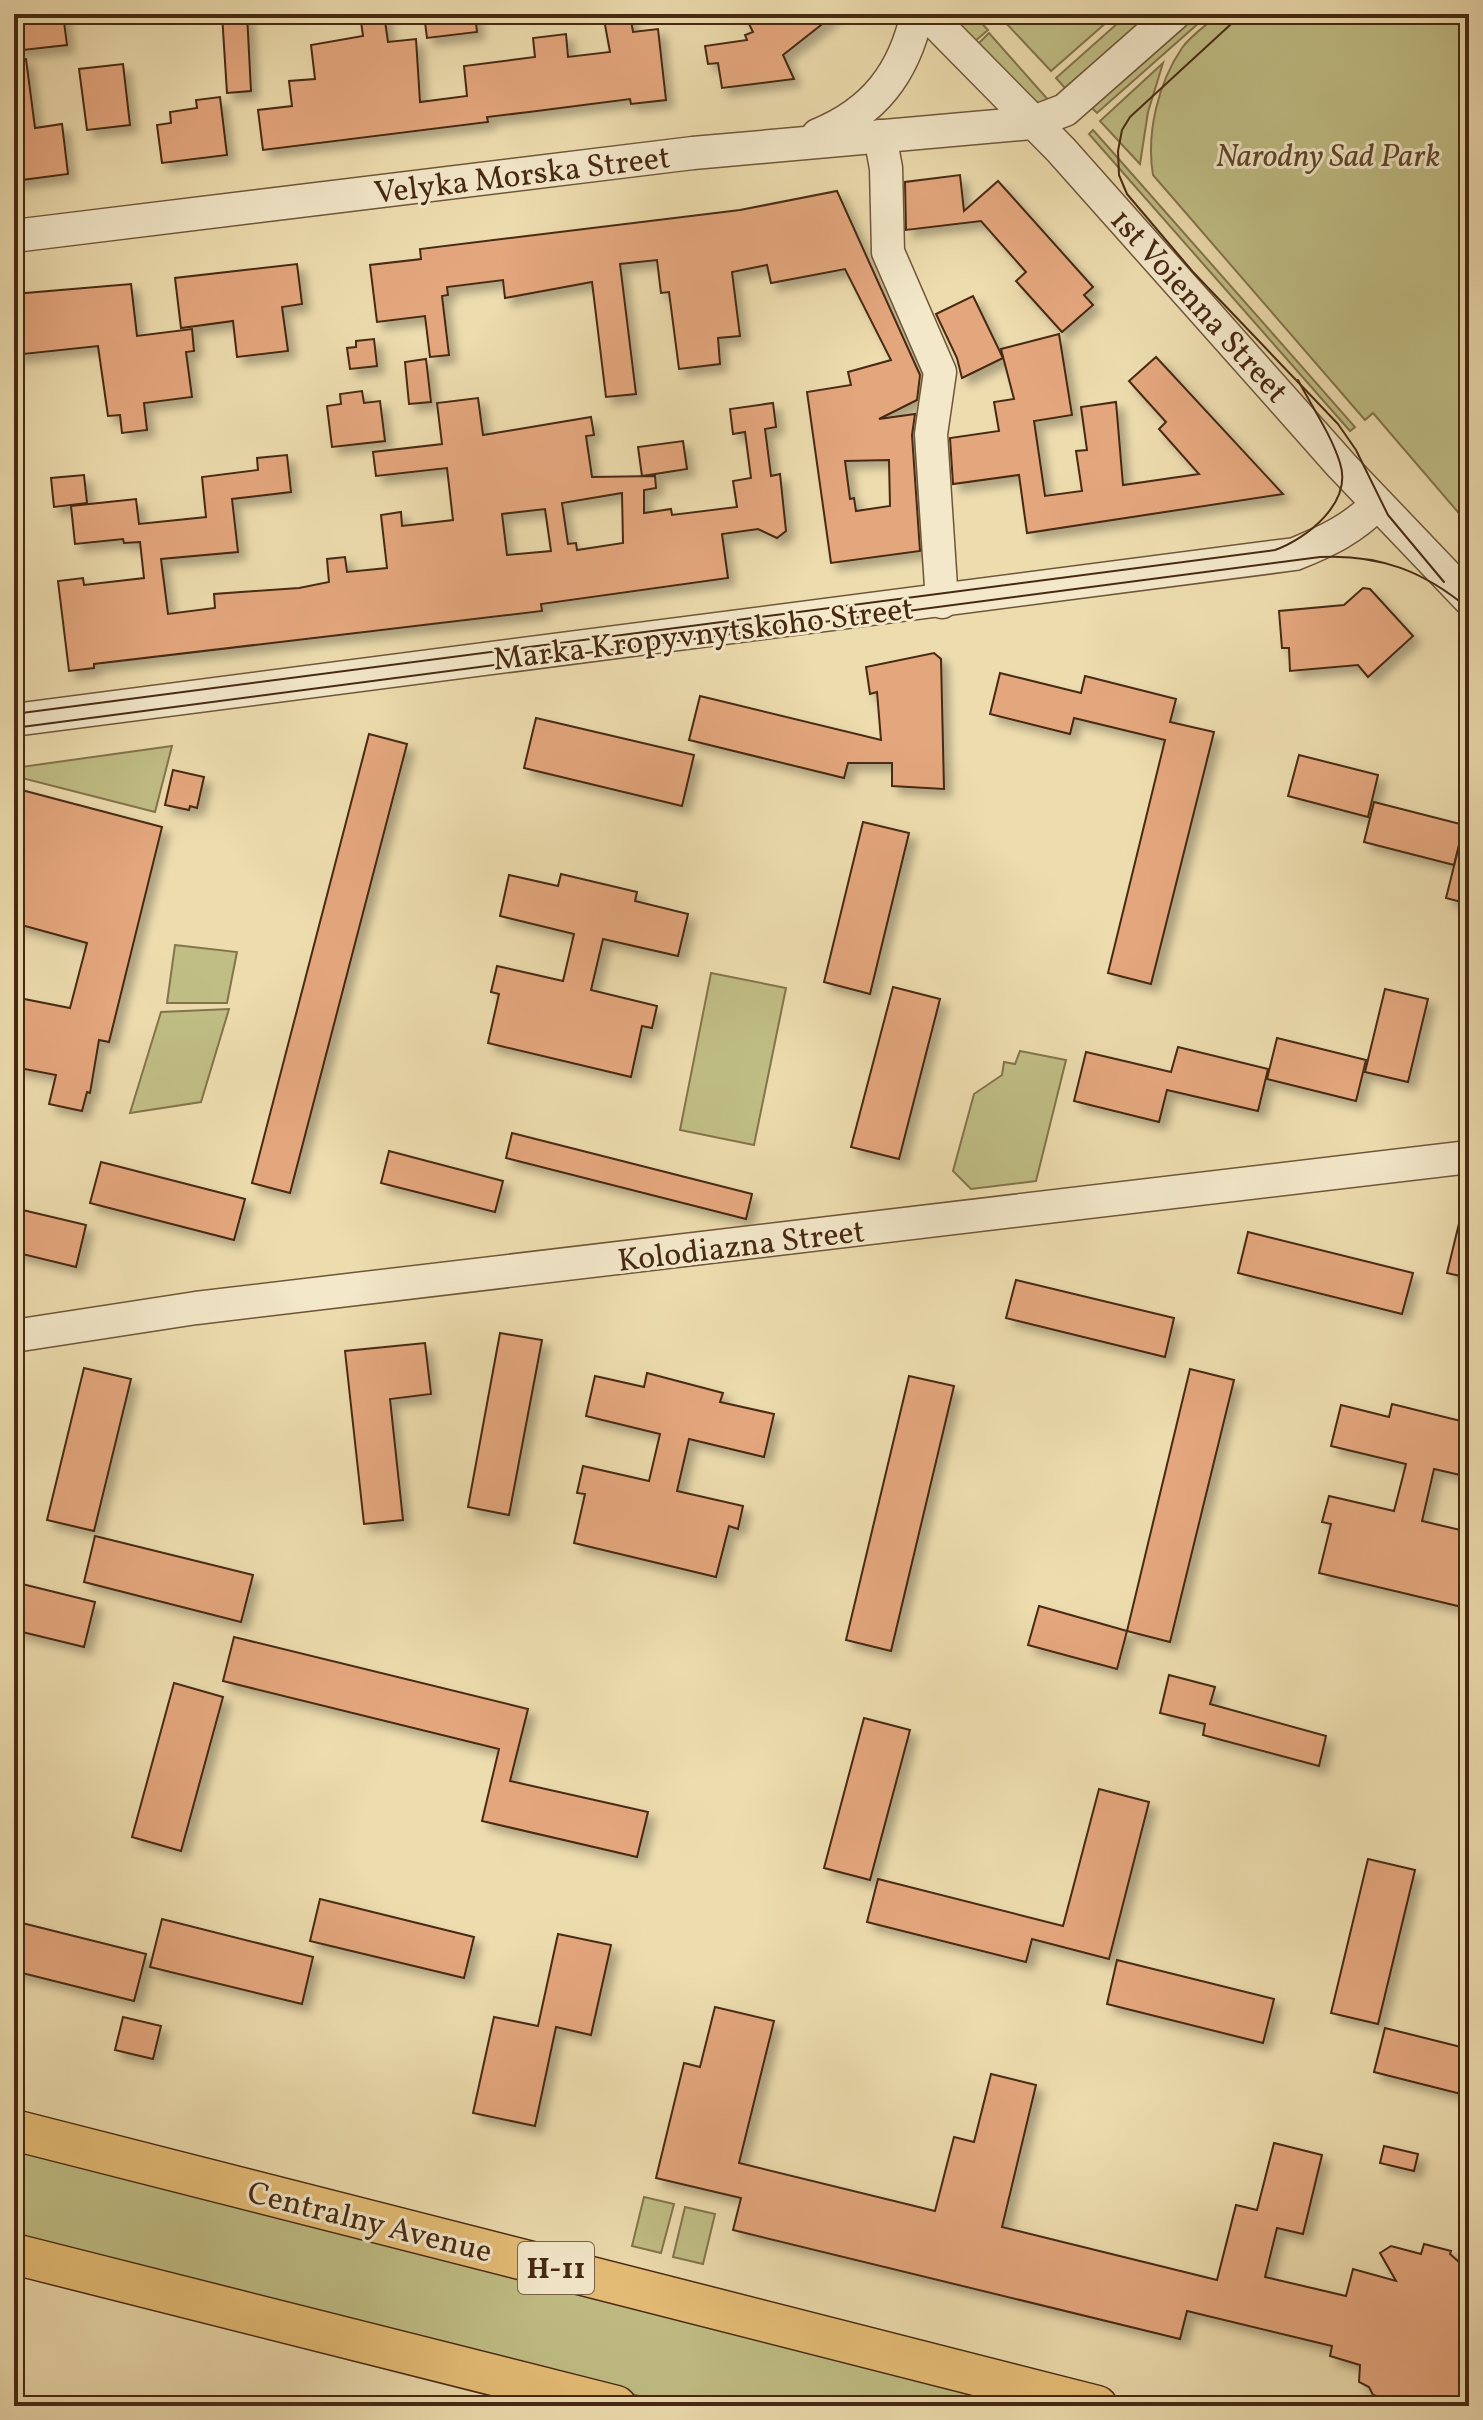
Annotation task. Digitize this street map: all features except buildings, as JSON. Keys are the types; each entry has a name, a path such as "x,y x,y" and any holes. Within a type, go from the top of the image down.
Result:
{"main road":[{"name":"Centralny Avenue","path":"14,2130 1097,2406"},
{"path":"14,2254 616,2406"}],"street":[{"path":"804,141 849,121 883,92 909,48 917,14"},
{"name":"1st Voienna Street","path":"927,14 1092,184 1377,504 1469,599"},
{"name":"Velyka Morska Street","path":"14,236 804,141 1031,123 1065,110 1174,14"},
{"path":"880,136 886,168 888,252 940,372 931,434 942,602"},
{"name":"Marka Kropyvnytskoho Street","path":"14,720 1295,554 1333,539 1358,523 1377,504"},
{"name":"Kolodiazna Street","path":"14,1336 196,1308 1469,1157"}],"green space":[{"path":"948,14 973,14 988,30 974,42"},
{"path":"1014,14 1116,14 1051,71 1005,22"},
{"path":"1128,14 1150,14 1065,88 1056,78"},
{"path":"1199,14 1209,14 1097,113 1092,108"},
{"name":"Narodny Sad Park","path":"1219,14 1469,14 1469,525 1373,413 1365,420 1153,175 1153,126 1166,77 1186,43"},
{"path":"989,33 1050,102 1040,107 977,45"},
{"path":"1163,63 1148,112 1140,164 1100,121"},
{"path":"1093,130 1355,427 1350,431 1089,134"},
{"path":"172,746 155,812 14,776 14,768"},
{"path":"175,945 237,952 227,1003 167,1003"},
{"path":"711,973 786,988 754,1145 680,1130"},
{"path":"229,1009 201,1102 130,1113 161,1012"},
{"path":"1020,1051 1066,1060 1036,1181 971,1189 953,1171 974,1094 1002,1075 1004,1062 1015,1064"},
{"path":"14,2146 1035,2406 679,2406 14,2238"},
{"path":"644,2197 674,2204 661,2253 632,2246"},
{"path":"685,2207 715,2214 703,2264 673,2257"}],"tram line":[{"path":"1242,14 1130,117 1122,130 1118,151 1119,175 1127,194 1193,272 1338,424 1356,450 1388,515 1444,582"},
{"path":"14,714 1275,550 1300,537 1324,517 1340,492 1342,478 1332,442 1298,380"},
{"path":"14,728 1320,557 1362,559 1400,568 1435,584 1469,609"}]}
